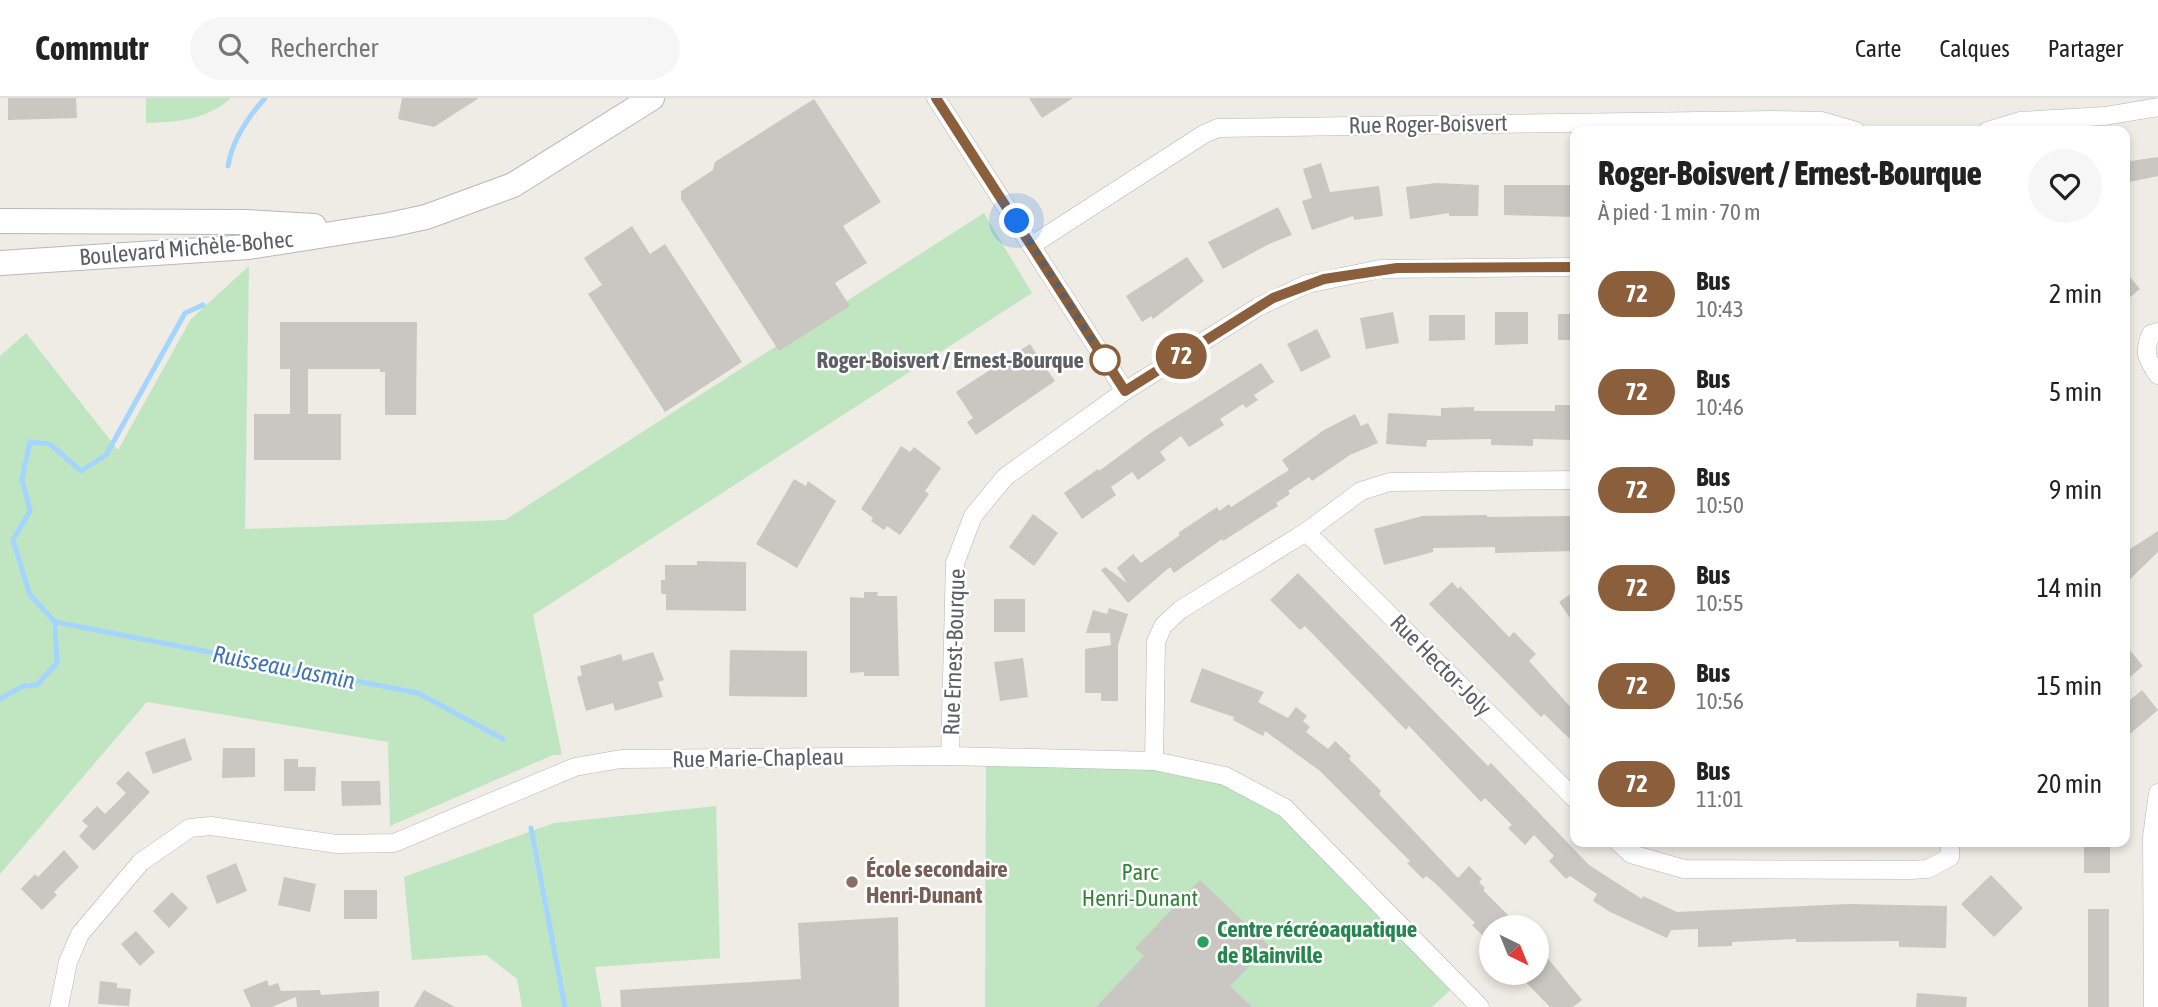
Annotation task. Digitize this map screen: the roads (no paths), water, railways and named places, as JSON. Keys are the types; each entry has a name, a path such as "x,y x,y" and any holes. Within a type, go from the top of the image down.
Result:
{"street":[{"name":"Boulevard Michèle-Bohec","path":"0,263 249,247 371,228 445,212 513,185 652,98"},
{"path":"936,98 1125,391"},
{"path":"2004,126 2020,121 2105,116 2158,107"},
{"name":"Rue Roger-Boisvert","path":"1032,245 1204,134 1219,128 1772,120 1821,121 1838,126"},
{"name":"Boulevard Michèle-Bohec","path":"0,221 246,222 371,228"},
{"name":"Rue Ernest-Bourque","path":"950,756 955,563 973,516 1005,477 1125,391 1273,298 1324,279 1397,268 1570,267"},
{"path":"2158,332 2151,334 2145,347 2146,359 2158,375"},
{"path":"1154,761 1156,642 1163,626 1180,610 1306,531 1361,491 1390,482 1570,480"},
{"name":"Rue Hector-Joly","path":"1306,531 1570,794"},
{"name":"Rue Marie-Chapleau","path":"59,1007 68,962 80,934 141,862 190,828 211,826 337,844 394,843 563,772 597,762 621,759 950,756 1154,761 1225,776 1284,808 1479,1007"},
{"path":"2152,1007 2151,837 2158,793"},
{"path":"1623,847 1631,855 1684,870 1928,869 1950,857 1950,847"}],"waterway":[{"path":"228,166 242,130 265,98"},
{"path":"0,699 23,686 37,685 57,663 55,622 30,595 13,540 30,511 22,479 30,442 50,444 81,471 106,455 185,313 203,305"},
{"name":"Ruisseau Jasmin","path":"55,622 418,693 503,739"},
{"name":"Ruisseau Jasmin","path":"531,828 565,1007"}],"place":[{"name":"Roger-Boisvert / Ernest-Bourque","path":"1105,360"},
{"name":"École secondaire Henri-Dunant","path":"852,882"},
{"name":"Centre récréoaquatique de Blainville","path":"1203,942"}],"park label":[{"name":"Parc Henri-Dunant","path":"1140,885"}]}
